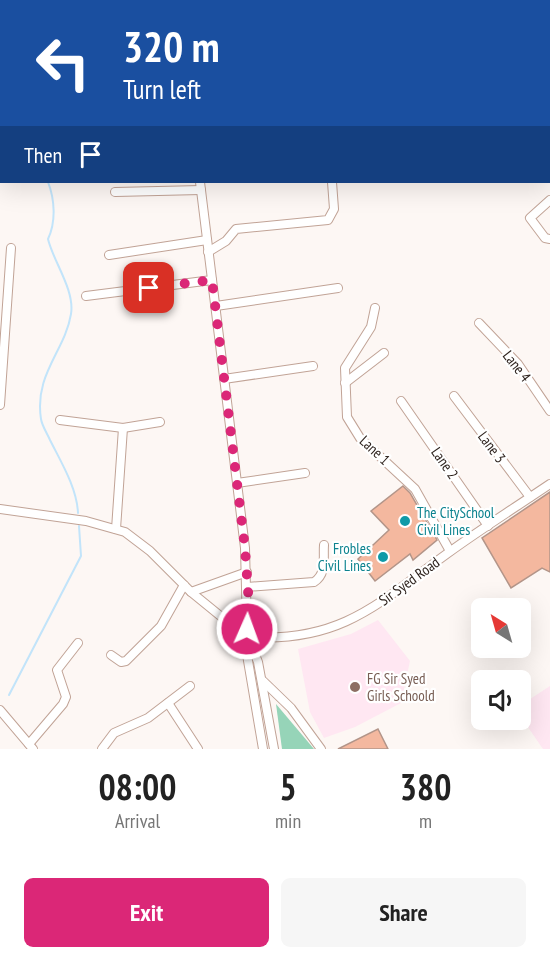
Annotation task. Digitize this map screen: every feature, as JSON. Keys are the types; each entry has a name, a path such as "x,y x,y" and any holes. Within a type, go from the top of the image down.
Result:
{"street":[{"path":"208,252 226,241 236,229 328,220 333,210 332,183"},
{"path":"115,192 200,186 247,572 243,630 239,638 249,641"},
{"path":"550,200 530,218 545,238 550,239"},
{"path":"109,255 207,240"},
{"path":"0,405 11,248"},
{"path":"86,296 212,280"},
{"path":"216,306 338,288"},
{"name":"Lane 1","path":"375,308 371,327 345,368 347,417 360,438 416,489 450,551"},
{"name":"Lane 4","path":"479,323 518,364 550,411"},
{"path":"345,383 384,353"},
{"path":"225,379 313,366"},
{"name":"Lane 3","path":"454,396 530,497"},
{"name":"Lane 2","path":"401,401 488,526"},
{"path":"60,420 123,428 160,422"},
{"path":"116,530 123,428"},
{"path":"237,483 305,473"},
{"name":"Sir Syed Road","path":"249,641 317,634 358,618 450,551 550,484"},
{"path":"0,509 86,521 116,530 138,541 191,592 243,630 252,632 249,641 263,749"},
{"path":"247,587 314,582 321,577 323,570 324,545"},
{"path":"191,592 247,572"},
{"path":"111,655 121,662 133,654 161,626 184,585"},
{"path":"249,641 263,681 274,749"},
{"path":"0,710 31,746 63,704 66,697 57,670 78,644"},
{"path":"263,681 291,708 321,749"},
{"path":"105,747 114,733 132,727 190,686"},
{"path":"168,703 198,749"}],"shaded area":[{"name":"FG Sir Syed Girls Schoold","path":"378,620 410,661 401,703 355,727 324,738 310,712 298,649 351,634"},
{"path":"550,686 550,749 543,749 530,730 531,698"}],"green space":[{"path":"276,704 314,749 282,749"}],"building":[{"name":"The CitySchool Civil Lines","path":"403,486 410,493 437,540 413,560 410,554 375,581 358,559 389,530 371,511"},
{"path":"550,492 550,572 542,568 511,588 482,538"},
{"path":"378,729 388,749 338,749"}],"waterway":[{"path":"48,183 54,211 48,239 70,295 71,314 63,340 42,389 41,419 72,485 78,513"},
{"path":"9,695 81,556 79,526"}],"place":[{"name":"The CitySchool Civil Lines","path":"405,521"},
{"name":"Frobles Civil Lines","path":"383,557"},
{"name":"FG Sir Syed Girls Schoold","path":"355,687"}],"route":[{"path":"149,288 212,280 245,548 249,605 247,629"}]}
